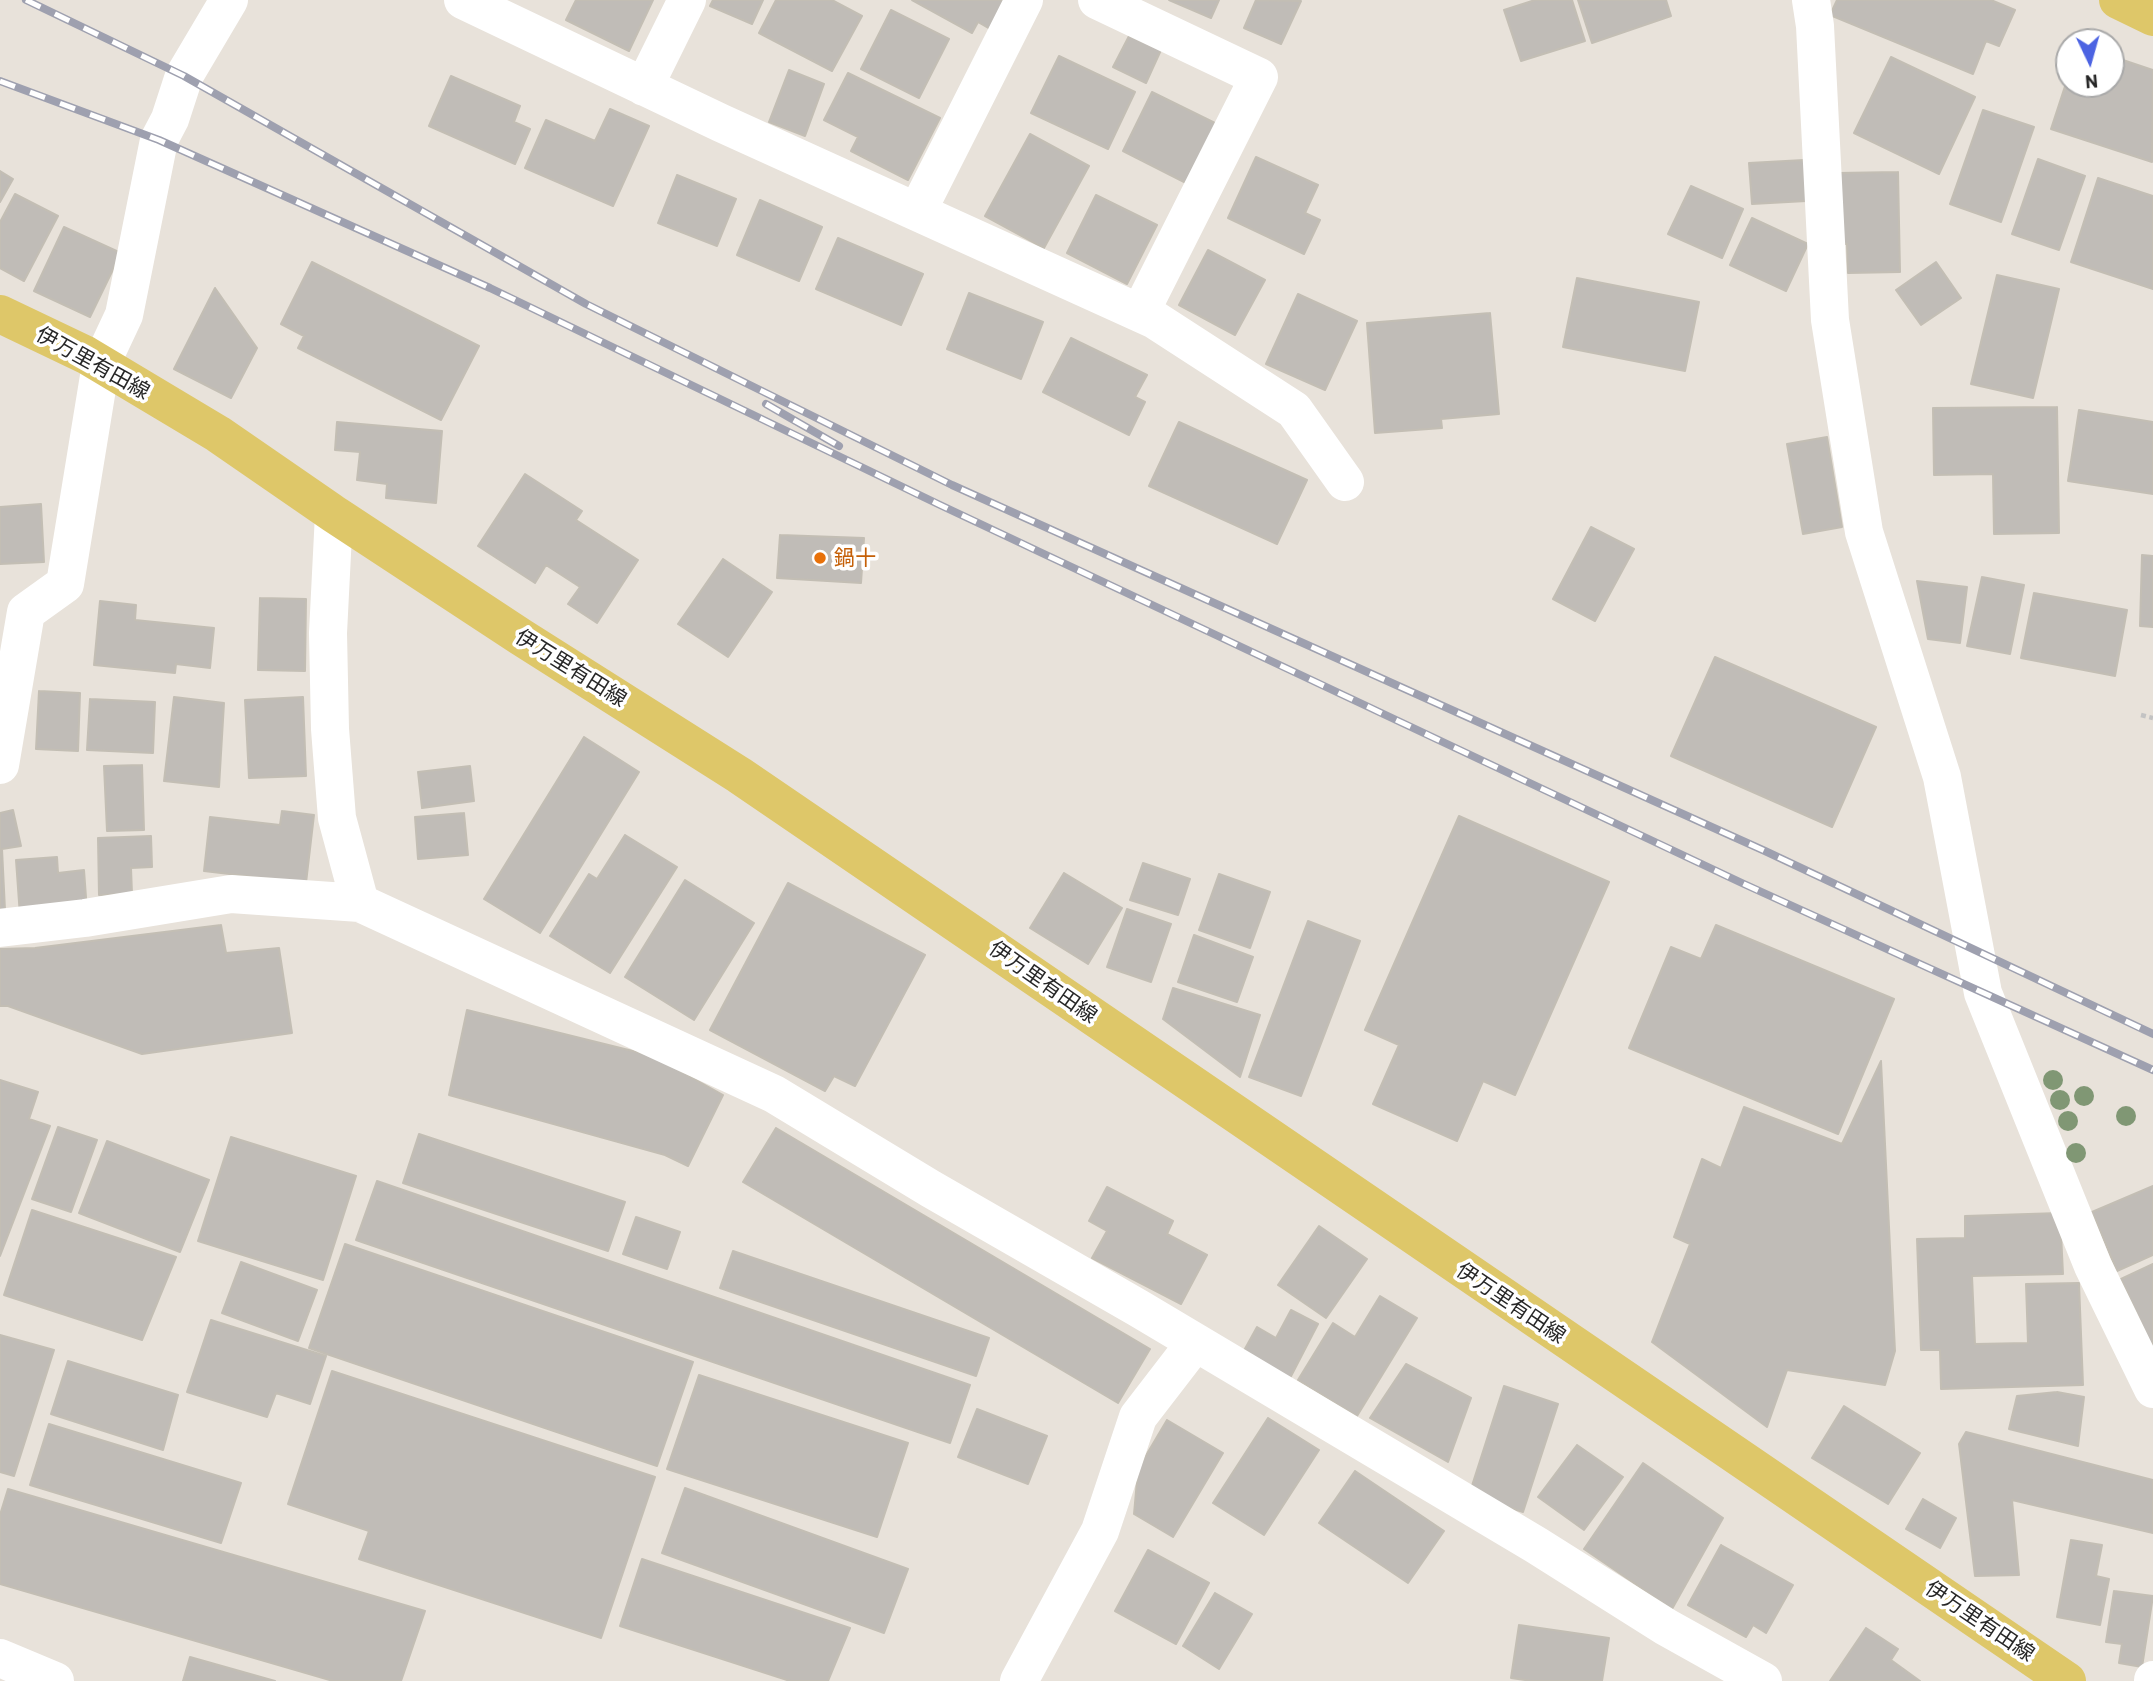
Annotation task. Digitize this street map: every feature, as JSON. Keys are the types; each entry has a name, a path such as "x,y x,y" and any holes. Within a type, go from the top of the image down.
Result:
{"main road":[{"path":"2118,0 2153,17"},
{"name":"伊万里有田線","path":"0,314 101,364 218,433 334,514 532,644 739,775 2067,1681"}],"street":[{"path":"463,0 644,87 1155,320 1294,410 1345,482"},
{"path":"644,87 687,0"},
{"path":"917,212 1024,0"},
{"path":"1097,0 1259,77 1140,313"},
{"path":"1811,0 1815,26 1830,320 1864,532 1942,777 1983,993 2093,1266 2153,1389"},
{"path":"0,765 26,612 65,584 101,364 124,315 159,140 170,119 184,76 222,2"},
{"path":"334,514 328,633 330,729 337,818 360,903"},
{"path":"0,928 85,918 231,894 360,903 774,1094 1536,1545 1666,1627 1763,1681"},
{"path":"1019,1681 1100,1531 1138,1418 1195,1343"},
{"path":"0,1658 55,1681"}],"path":[{"path":"2141,715 2153,718"}],"building":[{"path":"576,0 653,0 629,51 566,20"},
{"path":"713,0 763,0 752,24 710,6"},
{"path":"776,0 832,0 862,16 832,71 759,33"},
{"path":"912,0 1006,0 990,29 978,22 972,33"},
{"path":"1169,0 1219,0 1211,18"},
{"path":"1256,0 1301,1 1281,44 1244,28"},
{"path":"1535,0 1572,0 1585,41 1521,61 1504,10"},
{"path":"1578,0 1666,0 1671,16 1592,43"},
{"path":"1837,0 1991,0 2015,10 1999,46 1986,41 1973,74 1830,15"},
{"path":"891,10 949,39 919,98 861,69"},
{"path":"1129,36 1161,50 1146,83 1113,67"},
{"path":"1059,56 1135,92 1108,149 1031,113"},
{"path":"1891,57 1975,97 1939,174 1854,133"},
{"path":"2125,61 2153,70 2152,162 2051,129 2061,98 2125,98"},
{"path":"789,70 824,84 805,136 769,122"},
{"path":"848,73 940,118 908,180 851,151 858,137 824,120"},
{"path":"451,76 520,106 514,122 530,129 515,164 429,126"},
{"path":"1152,92 1217,124 1188,184 1123,151"},
{"path":"610,109 649,126 613,206 525,168 546,120 595,141"},
{"path":"1983,110 2034,127 2001,222 1950,204"},
{"path":"1030,134 1089,166 1044,248 985,216"},
{"path":"1256,157 1318,185 1305,213 1320,220 1304,254 1228,218"},
{"path":"2038,159 2085,176 2059,250 2012,234"},
{"path":"1804,160 1806,201 1752,204 1749,163"},
{"path":"0,171 13,179 0,202"},
{"path":"1898,172 1900,272 1848,273 1847,244 1839,244 1838,173"},
{"path":"677,175 736,199 717,246 658,223"},
{"path":"2098,178 2153,196 2153,289 2071,262"},
{"path":"1691,186 1743,209 1722,258 1668,234"},
{"path":"15,194 58,216 24,281 0,268 0,222"},
{"path":"1096,195 1157,225 1127,284 1067,253"},
{"path":"760,200 822,227 799,281 737,255"},
{"path":"1752,218 1808,244 1786,291 1730,265"},
{"path":"64,227 121,253 90,317 34,291"},
{"path":"838,238 923,274 901,325 816,289"},
{"path":"1208,250 1265,280 1235,335 1179,305"},
{"path":"312,262 479,346 441,420 298,348 304,336 281,324"},
{"path":"1936,262 1961,298 1921,325 1896,290"},
{"path":"1997,275 2059,289 2033,398 1971,384"},
{"path":"1577,278 1699,302 1685,371 1563,347"},
{"path":"215,288 257,348 231,398 174,369"},
{"path":"969,293 1043,322 1021,379 947,349"},
{"path":"1298,294 1357,321 1325,390 1266,364"},
{"path":"1490,313 1499,414 1441,419 1442,428 1375,433 1367,323"},
{"path":"1071,338 1147,375 1135,397 1145,402 1129,435 1043,392"},
{"path":"2057,407 2059,533 1994,534 1993,474 1934,475 1933,408"},
{"path":"2079,410 2153,422 2153,494 2068,481"},
{"path":"337,422 442,431 436,503 386,498 387,484 357,480 360,452 335,450"},
{"path":"1179,422 1307,480 1277,544 1149,486"},
{"path":"1827,437 1842,527 1803,534 1787,444"},
{"path":"525,474 582,511 576,520 638,560 597,623 568,604 580,587 546,565 535,583 478,546"},
{"path":"41,504 44,562 0,564 0,507"},
{"path":"1591,527 1634,549 1595,621 1553,599"},
{"name":"鍋十","path":"780,535 864,538 861,583 777,578"},
{"path":"2142,555 2153,556 2153,627 2140,626"},
{"path":"723,559 772,592 728,657 678,624"},
{"path":"1982,577 2024,585 2010,654 1967,646"},
{"path":"1917,581 1967,587 1960,643 1928,639"},
{"path":"2034,593 2127,610 2115,676 2021,658"},
{"path":"260,598 306,599 305,671 258,670"},
{"path":"100,601 136,605 135,620 214,628 210,668 176,664 175,673 94,665"},
{"path":"1715,657 1876,727 1832,827 1671,756"},
{"path":"39,691 80,693 78,751 36,749"},
{"path":"174,697 224,703 219,787 164,781"},
{"path":"303,697 306,776 249,778 245,700"},
{"path":"90,699 155,702 153,753 87,750"},
{"path":"584,737 639,772 540,933 484,899"},
{"path":"142,765 144,830 107,831 104,766"},
{"path":"470,766 474,801 422,808 418,772"},
{"path":"13,810 21,846 2,849 5,910 0,910 0,813"},
{"path":"282,811 314,815 306,883 204,871 210,817 280,825"},
{"path":"464,813 468,855 418,859 415,817"},
{"path":"1459,816 1609,882 1515,1095 1483,1081 1457,1141 1373,1104 1399,1045 1365,1030"},
{"path":"625,835 677,867 610,973 550,936 589,874 597,879"},
{"path":"151,836 152,867 131,868 132,894 99,895 98,838"},
{"path":"57,857 58,873 84,870 87,911 20,916 16,860"},
{"path":"1143,863 1190,879 1178,915 1130,900"},
{"path":"1064,873 1122,908 1088,964 1030,928"},
{"path":"1219,874 1270,892 1250,948 1199,930"},
{"path":"685,880 754,923 694,1020 625,977"},
{"path":"788,883 925,955 855,1086 834,1076 825,1091 710,1030"},
{"path":"1127,909 1171,924 1151,982 1107,967"},
{"path":"1308,921 1360,941 1301,1096 1249,1077"},
{"path":"221,925 226,953 279,948 292,1033 142,1054 8,1006 0,1006 0,949 35,948"},
{"path":"1716,925 1894,999 1838,1134 1629,1048 1671,947 1701,959"},
{"path":"1194,935 1253,957 1237,1002 1178,982"},
{"path":"1173,988 1260,1015 1240,1077 1163,1019"},
{"path":"467,1010 653,1056 723,1095 688,1166 665,1155 449,1095"},
{"path":"1881,1061 1895,1351 1885,1385 1787,1370 1767,1427 1652,1342 1690,1244 1674,1237 1702,1159 1721,1168 1744,1107 1842,1144"},
{"path":"0,1080 38,1092 29,1119 50,1126 0,1256"},
{"path":"58,1127 97,1140 71,1212 32,1199"},
{"path":"776,1128 1150,1349 1118,1403 743,1182"},
{"path":"419,1134 625,1202 608,1251 403,1183"},
{"path":"231,1137 356,1176 323,1280 198,1241"},
{"path":"107,1141 209,1180 180,1252 79,1213"},
{"path":"377,1181 970,1385 950,1443 356,1240"},
{"path":"2153,1186 2153,1255 2117,1271 2092,1212"},
{"path":"1107,1187 1173,1221 1167,1234 1207,1255 1181,1304 1092,1258 1107,1231 1089,1221"},
{"path":"32,1210 176,1257 142,1340 4,1295"},
{"path":"2060,1213 2063,1274 1972,1276 1975,1344 2028,1343 2026,1284 2079,1283 2083,1385 1941,1389 1940,1350 1921,1350 1917,1239 1965,1238 1965,1216"},
{"path":"636,1217 680,1232 667,1269 623,1254"},
{"path":"1319,1226 1367,1259 1326,1318 1278,1285"},
{"path":"345,1244 693,1362 657,1466 309,1348"},
{"path":"733,1251 989,1338 976,1376 720,1288"},
{"path":"241,1262 317,1290 298,1341 222,1313"},
{"path":"2153,1264 2153,1349 2121,1279"},
{"path":"1380,1296 1417,1318 1357,1416 1298,1380 1333,1323 1355,1337"},
{"path":"1291,1310 1318,1324 1288,1382 1241,1356 1257,1327 1276,1338"},
{"path":"211,1320 326,1356 310,1404 276,1393 267,1417 187,1392"},
{"path":"0,1335 54,1350 14,1476 0,1472"},
{"path":"68,1361 178,1395 163,1450 51,1414"},
{"path":"1406,1364 1471,1398 1448,1462 1370,1418"},
{"path":"332,1371 655,1477 601,1638 359,1559 369,1531 288,1504"},
{"path":"699,1375 908,1443 877,1537 667,1469"},
{"path":"1504,1386 1558,1404 1523,1512 1469,1495"},
{"path":"2057,1392 2084,1397 2078,1446 2009,1429 2017,1396"},
{"path":"1844,1406 1920,1453 1888,1504 1812,1458"},
{"path":"977,1409 1047,1436 1028,1484 958,1457"},
{"path":"1268,1418 1319,1450 1264,1535 1213,1503"},
{"path":"1167,1420 1223,1453 1173,1537 1134,1514 1138,1469"},
{"path":"49,1424 241,1483 221,1543 30,1485"},
{"path":"1966,1432 2153,1480 2153,1533 2012,1500 2019,1575 1975,1576 1959,1444"},
{"path":"1577,1445 1623,1477 1584,1530 1538,1497"},
{"path":"1643,1463 1723,1518 1672,1609 1584,1549"},
{"path":"1355,1471 1444,1531 1408,1583 1319,1523"},
{"path":"685,1488 908,1569 884,1633 662,1553"},
{"path":"8,1489 425,1611 401,1681 333,1681 0,1584 0,1515"},
{"path":"1923,1499 1956,1518 1940,1548 1906,1529"},
{"path":"2071,1540 2102,1545 2096,1576 2109,1579 2100,1625 2057,1617"},
{"path":"1721,1545 1793,1585 1766,1633 1753,1625 1746,1637 1688,1605"},
{"path":"1148,1550 1209,1583 1176,1644 1115,1611"},
{"path":"642,1559 850,1628 828,1681 790,1681 620,1626"},
{"path":"2114,1591 2153,1596 2142,1667 2119,1663 2122,1644 2106,1642"},
{"path":"1215,1593 1252,1614 1219,1669 1183,1646"},
{"path":"1519,1625 1609,1638 1602,1681 1532,1681 1511,1678"},
{"path":"1866,1628 1898,1649 1891,1660 1920,1681 1830,1681"},
{"path":"190,1657 275,1681 183,1681"}],"railway":[{"path":"26,0 184,76 586,304 952,485 1765,851 2153,1034"},
{"path":"0,81 159,140 490,288 938,504 1744,884 2153,1070"},
{"path":"766,404 839,446"}],"place":[{"name":"鍋十","path":"820,558"}]}
